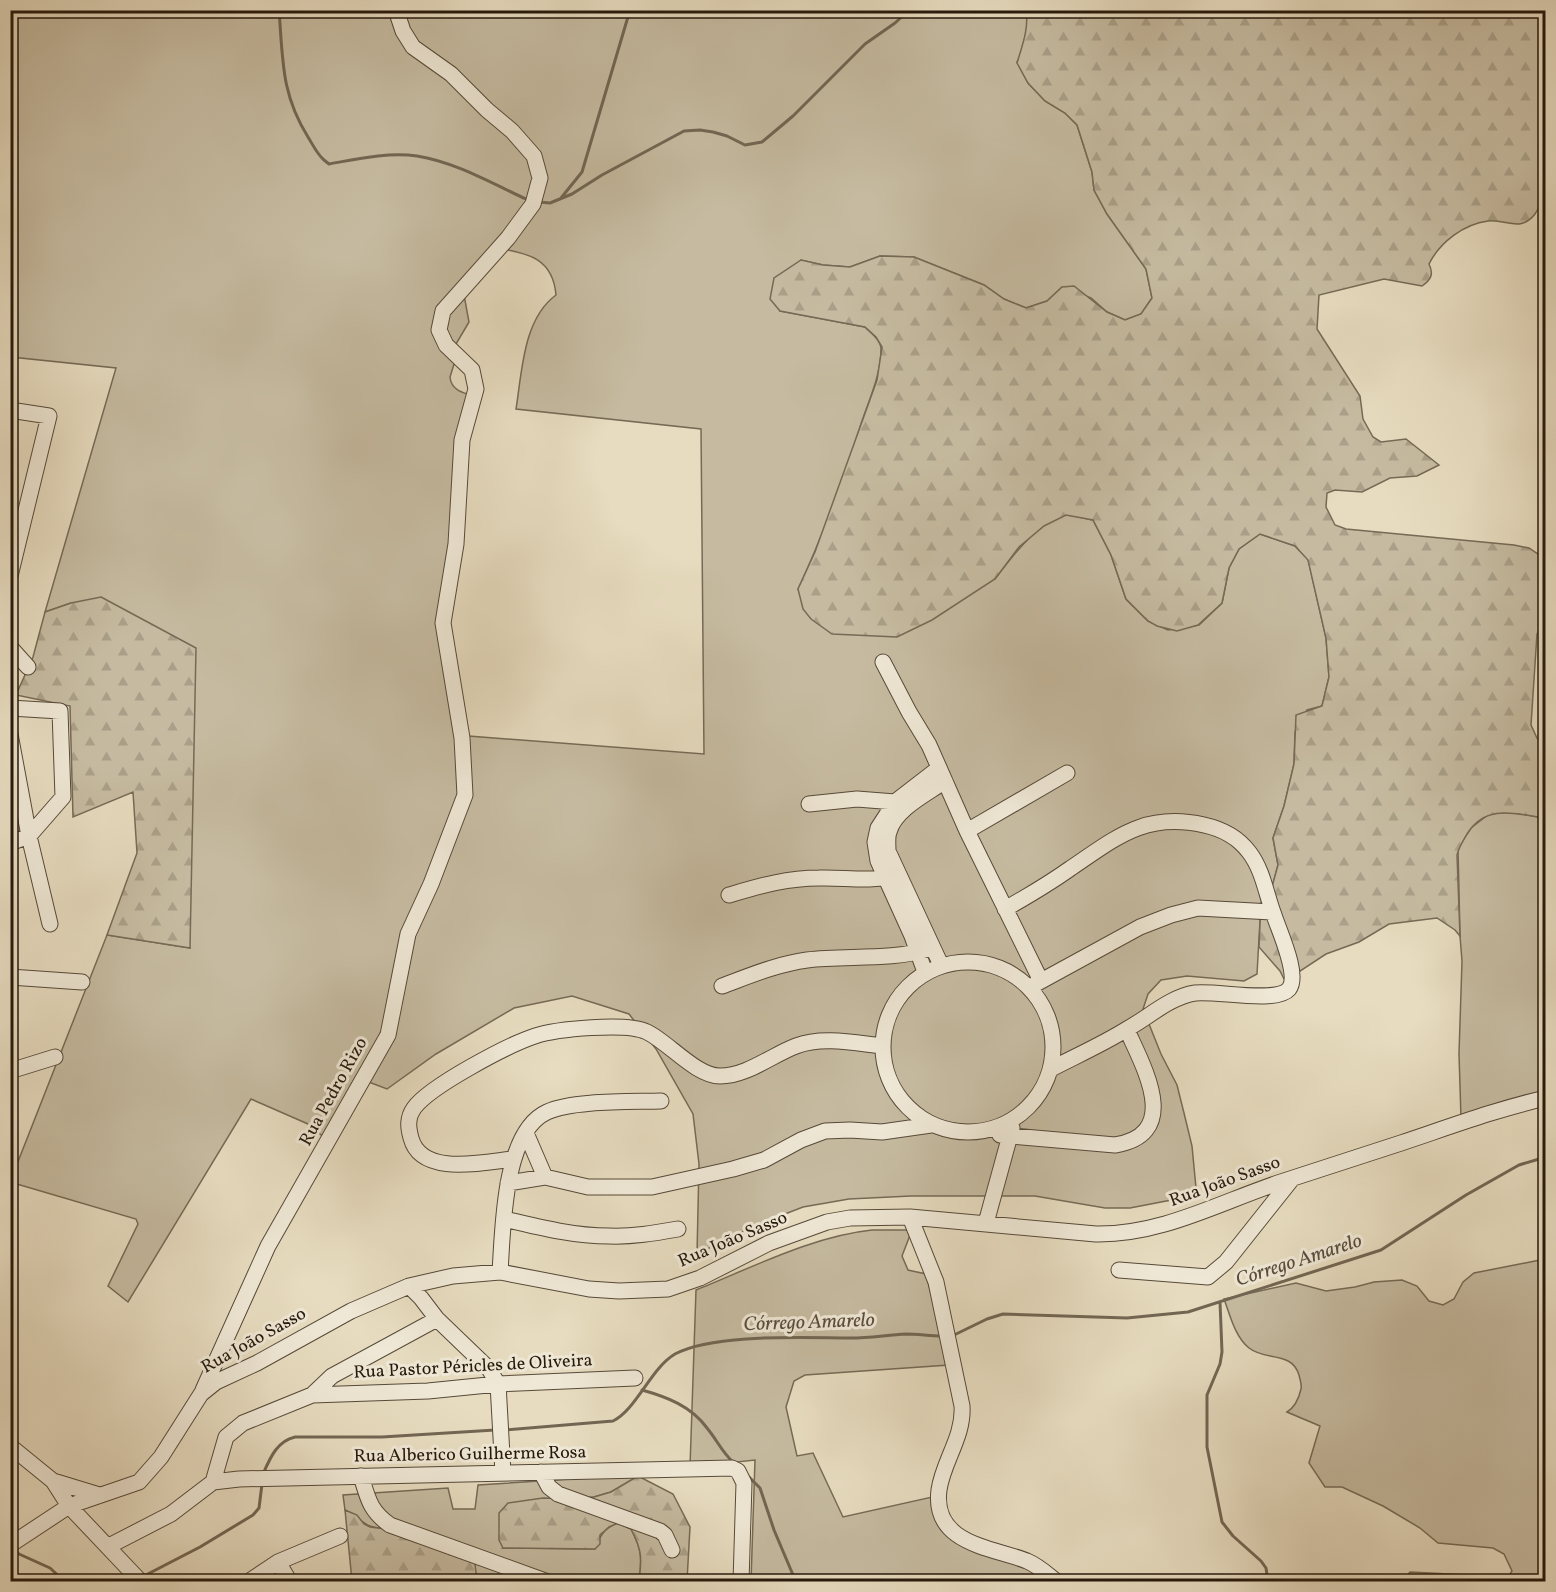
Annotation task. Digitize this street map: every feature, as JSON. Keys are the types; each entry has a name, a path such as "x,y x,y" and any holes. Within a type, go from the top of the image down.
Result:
{"street":[{"name":"Rua Pedro Rizo","path":"201,1394 268,1246 388,1035 408,934 431,884 465,795 462,738 442,623 456,544 462,440 476,389 472,370 446,345 439,330 443,311 508,238 533,204 540,178 534,156 512,130 487,110 451,74 413,47 403,31 396,10"},
{"path":"10,410 49,416 10,576"},
{"path":"10,647 28,667"},
{"path":"883,662 942,774 1005,909 1046,1012 1053,1040 1051,1069 1043,1089 1031,1106 1007,1129 981,1223"},
{"path":"10,708 60,711 63,797 29,836 10,843"},
{"path":"10,734 29,836 51,924"},
{"path":"967,831 1066,772"},
{"path":"892,876 878,861 875,842 878,828 895,802 942,774"},
{"path":"941,965 926,949 892,876 888,833 903,811 942,774"},
{"path":"809,804 857,799 895,802"},
{"path":"1005,909 1040,890 1119,836 1143,825 1168,820 1190,822 1222,829 1238,840 1250,853 1260,872 1289,958 1292,981 1290,988 1283,993 1269,996 1196,993 1171,1002 1127,1030 1051,1069"},
{"path":"729,895 781,880 892,876"},
{"path":"1035,984 1140,927 1171,915 1198,908 1272,912"},
{"path":"925,972 926,949"},
{"path":"722,986 770,969 805,960 926,949"},
{"path":"1035,984 988,964 964,961 941,965 925,972 907,986 893,1003 885,1024 882,1046 885,1070 895,1092 910,1111 931,1125 948,1131 966,1133 1007,1129 1116,1145 1132,1142 1147,1131 1154,1113 1152,1086 1127,1030"},
{"path":"10,977 82,982"},
{"path":"513,1159 451,1164 433,1162 420,1156 413,1145 409,1119 415,1108 442,1085 511,1046 537,1035 607,1027 646,1031 690,1062 719,1076 748,1069 798,1045 837,1042 882,1046"},
{"path":"10,1071 55,1057"},
{"name":"Rua João Sasso","path":"13,1543 69,1506 138,1482 161,1457 201,1394 216,1382 257,1363 325,1324 409,1286 453,1276 500,1272 589,1289 619,1291 668,1288 700,1278 769,1243 827,1222 861,1217 910,1217 1096,1234 1135,1232 1166,1225 1293,1178 1501,1110 1545,1098"},
{"path":"500,1272 508,1184 513,1159 534,1119 549,1111 570,1106 661,1101"},
{"path":"508,1184 545,1177 588,1187 652,1187 764,1160 801,1140 825,1131 882,1131 931,1125"},
{"path":"526,1133 545,1177"},
{"path":"1119,1270 1208,1277 1226,1262 1293,1178"},
{"path":"910,1217 936,1282 963,1419 943,1472 939,1492 939,1503 945,1522 953,1533 965,1541 1032,1563 1057,1581"},
{"path":"504,1219 559,1231 609,1236 643,1235 678,1229"},
{"path":"409,1286 437,1319 483,1363 498,1384 503,1473"},
{"path":"109,1546 171,1514 213,1482 226,1437 243,1423 312,1395 332,1376 437,1319"},
{"name":"Rua Pastor Péricles de Oliveira","path":"312,1395 428,1391 498,1384 635,1378"},
{"path":"10,1446 53,1481 69,1506 139,1578"},
{"name":"Rua Alberico Guilherme Rosa","path":"213,1482 361,1476 732,1468 738,1471 744,1483 741,1581"},
{"path":"541,1472 549,1487 558,1494 660,1531 665,1535 672,1550"},
{"path":"361,1476 369,1503 377,1516 390,1525 548,1581"},
{"path":"53,1481 99,1495"},
{"path":"248,1581 278,1563 340,1536"},
{"path":"278,1563 290,1581"}],"green space":[{"path":"11,11 1026,11 1026,37 1017,62 1028,83 1045,101 1065,113 1077,125 1092,172 1094,190 1107,214 1146,269 1152,298 1141,314 1125,320 1107,312 1091,298 1062,287 1047,301 1026,308 1004,299 984,285 914,257 880,256 850,267 823,265 801,260 780,311 865,327 878,340 881,349 877,378 847,466 798,589 995,579 1035,532 1055,519 1072,515 1093,520 1111,555 1126,599 1148,621 1168,630 1199,625 1222,603 1229,568 1239,549 1260,534 1295,546 1308,559 1326,638 1329,677 1322,706 1307,710 1295,732 1294,764 1284,806 1273,838 1278,865 1272,887 1261,903 1257,974 1244,981 1187,976 1161,980 1148,994 1143,1009 1161,1054 1177,1085 1192,1146 1196,1188 1192,1196 1130,1208 1105,1208 1035,1196 911,1196 849,1199 803,1207 754,1226 697,1254 699,1164 693,1114 656,1049 629,1014 572,996 514,1008 436,1054 387,1089 366,1081 327,1140 308,1124 251,1099 128,1302 108,1286 138,1224 136,1219 10,1182 107,935 190,948 71,603 45,612 116,368 11,357","holes":["497,248 519,252 537,260 550,273 556,295 545,305 530,332 516,409 701,429 704,754 456,735 447,583 474,396 455,388 450,377 455,361 456,344 469,322 464,295"]},
{"path":"1026,11 1545,11 1546,165 1543,171 1540,204 1535,214 1524,223 1488,221 1470,226 1454,235 1439,248 1429,264 1431,276 1422,286 1384,279 1319,295 1317,329 1360,396 1363,419 1373,437 1381,442 1406,439 1439,465 1417,476 1390,478 1362,492 1335,490 1327,493 1326,507 1335,525 1346,529 1514,545 1529,548 1545,559 1545,607 1537,634 1531,725 1537,738 1545,746 1545,818 1513,813 1492,814 1475,824 1467,834 1457,855 1460,936 1437,918 1389,924 1359,942 1326,954 1285,981 1280,971 1259,947 1261,903 1272,887 1278,865 1273,838 1284,806 1294,764 1296,715 1322,706 1329,677 1326,638 1308,560 1295,546 1260,534 1239,549 1229,568 1222,603 1198,625 1177,631 1148,621 1126,599 1111,555 1093,520 1066,515 1044,526 1019,547 995,579 932,620 897,637 832,634 811,619 803,609 798,589 815,552 877,380 882,347 876,337 865,327 780,311 770,299 774,278 801,260 823,265 850,267 880,256 914,257 984,285 1004,299 1026,308 1047,301 1062,287 1074,286 1107,312 1125,320 1141,314 1152,298 1146,269 1107,214 1094,190 1092,172 1077,125 1065,113 1045,101 1028,83 1017,63 1026,31"},
{"path":"101,597 196,648 190,948 107,935 137,853 133,792 73,817 70,706 16,695 33,657 45,612 71,603"},
{"path":"1510,812 1545,818 1545,1093 1461,1118 1459,1054 1462,961 1458,848 1471,828 1489,814"},
{"path":"872,1230 912,1230 902,1256 908,1270 926,1274 949,1365 805,1375 794,1381 786,1407 797,1456 813,1453 843,1517 932,1497 943,1526 1026,1566 1047,1581 751,1581 755,1460 690,1467 696,1290 805,1246 850,1233"},
{"path":"1545,1259 1545,1581 1402,1581 1410,1572 1508,1577 1512,1571 1504,1554 1493,1548 1438,1543 1420,1528 1383,1506 1342,1487 1325,1487 1309,1463 1320,1426 1287,1412 1296,1402 1301,1389 1295,1367 1284,1359 1255,1352 1249,1348 1240,1338 1224,1299 1296,1283 1326,1291 1374,1282 1402,1280 1417,1286 1429,1301 1443,1305 1454,1299 1463,1282 1474,1273"},
{"path":"638,1476 611,1492 577,1499 503,1548 595,1549 603,1533 618,1523 631,1529 637,1543 641,1560 639,1581 477,1581 477,1574 386,1529 366,1524 345,1510 343,1495 448,1488 453,1509 475,1509 478,1485"},
{"path":"638,1476 673,1494 690,1527 687,1581 639,1581 641,1560 637,1543 631,1529 618,1523 600,1535 600,1544 595,1549 503,1548 499,1540 499,1513 508,1503 543,1498 594,1497 611,1492"},
{"path":"345,1510 357,1515 364,1524 370,1527 386,1529 474,1556 477,1581 352,1581"}],"waterway":[{"path":"279,10 288,91 299,121 315,149 329,164 384,155 417,156 459,168 526,199"},
{"path":"561,198 582,172 630,10"},
{"path":"539,202 550,203 572,194 602,175 684,131 713,132 745,145 762,142 793,116 865,44 909,10"},
{"name":"Córrego Amarelo","path":"952,1336 1003,1314 1127,1318 1188,1312 1381,1250 1466,1195 1519,1165 1546,1157"},
{"path":"1220,1302 1222,1352 1220,1364 1207,1395 1207,1447 1222,1522 1233,1536 1261,1561 1266,1568 1268,1582"},
{"name":"Córrego Amarelo","path":"504,1430 613,1421 629,1408 666,1360 692,1347 761,1338 858,1338 906,1334 942,1336"},
{"path":"642,1390 669,1399 694,1414 733,1462"},
{"name":"Córrego Amarelo","path":"263,1474 271,1456 279,1446 295,1437 382,1437 495,1430"},
{"path":"749,1477 760,1488 774,1530 796,1582"},
{"name":"Córrego Amarelo","path":"142,1577 200,1547 253,1515 259,1508 262,1484"},
{"name":"Córrego Amarelo","path":"14,1549 19,1554 50,1568 65,1582"}]}
